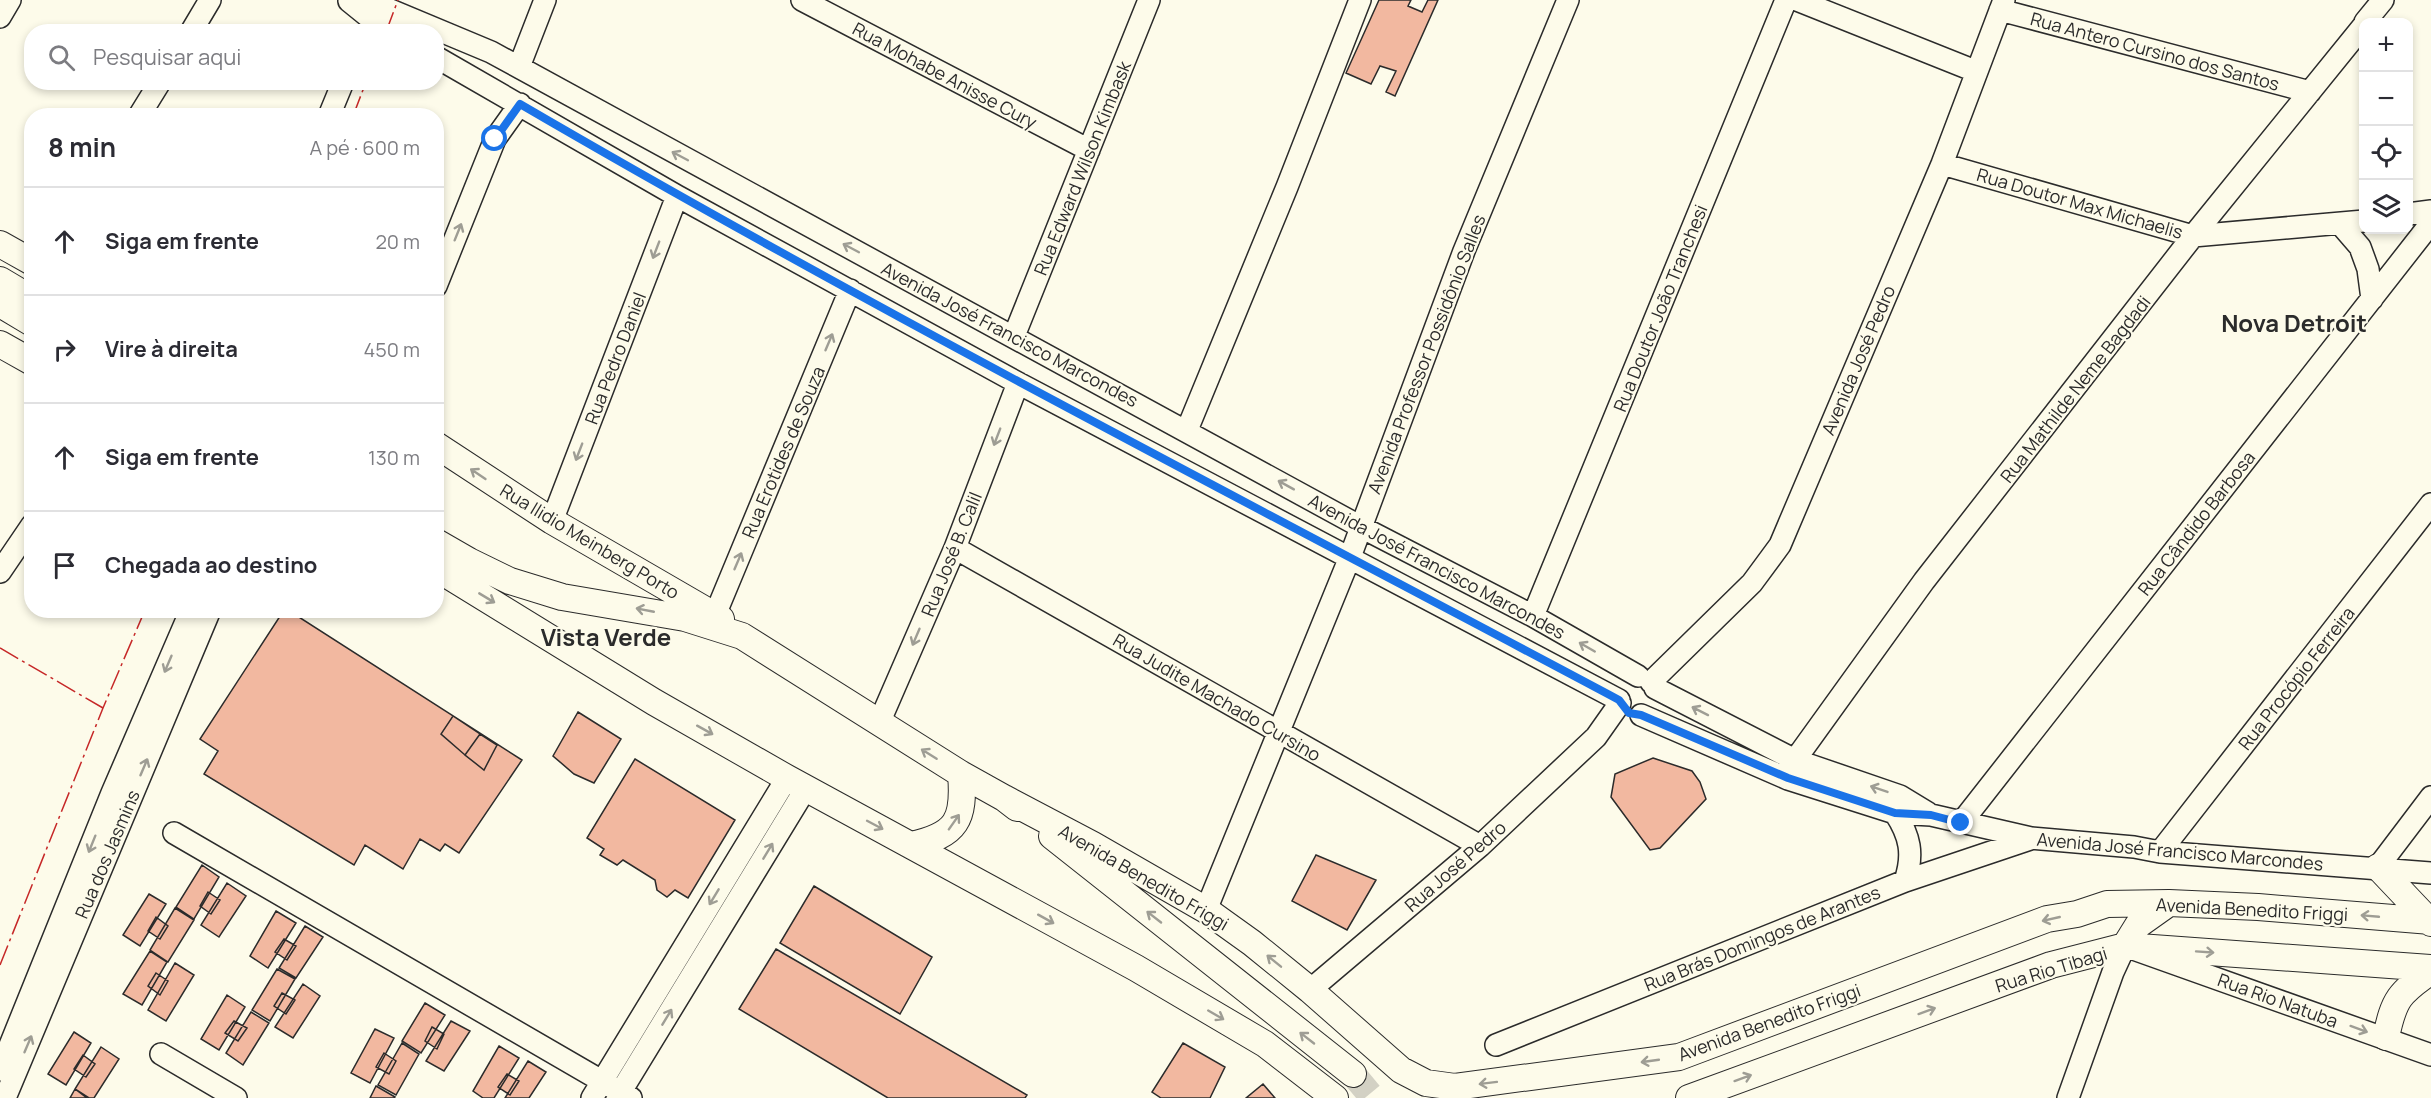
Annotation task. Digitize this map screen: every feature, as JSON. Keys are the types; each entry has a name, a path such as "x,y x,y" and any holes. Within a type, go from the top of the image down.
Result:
{"main road":[{"path":"0,244 24,258"},
{"path":"0,280 24,294"},
{"path":"0,304 24,318"},
{"path":"0,344 24,358"},
{"name":"Rua Ilidio Meinberg Porto","path":"444,450 552,521 715,615 742,636"},
{"name":"Avenida Benedito Friggi","path":"444,547 469,561 520,584 562,597 685,618 742,636 961,774 1093,845 1206,910 1252,943 1310,990 1401,1070 1426,1083 1455,1087 1679,1057 2047,919 2077,914 2107,904 2169,903 2258,907 2430,922"},
{"path":"444,573 654,702 797,783 1136,968 1265,1044 1335,1098"},
{"path":"911,844 932,840 947,831 959,817 963,798 961,774"},
{"name":"Avenida Benedito Friggi","path":"1004,798 1353,1074"},
{"path":"2378,867 2430,922"},
{"path":"2125,946 2138,925 2169,903"},
{"path":"2107,904 2125,946"},
{"name":"Rua Rio Tibagi","path":"1689,1098 2060,962 2125,946 2431,969"},
{"path":"2386,1037 2396,1002 2405,989 2431,969"},
{"path":"1265,1044 1313,1098"},
{"path":"1506,1098 1546,1076"}],"street":[{"path":"0,17 10,0"},
{"path":"196,24 210,0"},
{"path":"347,0 369,11 384,24"},
{"path":"519,68 545,0"},
{"name":"Rua Mohabe Anisse Cury","path":"802,0 1089,150"},
{"name":"Rua Edward Wilson Kimbask","path":"1014,336 1149,0"},
{"path":"1187,430 1287,187 1360,0"},
{"name":"Avenida Professor Possidônio Salles","path":"1206,910 1350,557 1464,251 1568,0"},
{"name":"Rua Doutor João Tranchesi","path":"1533,616 1786,0"},
{"path":"1797,0 1975,72"},
{"name":"Rua Mathilde Neme Bagdadi","path":"2369,18 2383,0"},
{"name":"Avenida José Pedro","path":"1648,682 1752,583 1780,545 1942,164 2002,5"},
{"name":"Rua Antero Cursino dos Santos","path":"2002,5 2310,92"},
{"name":"Avenida José Francisco Marcondes","path":"369,11 408,24"},
{"name":"Rua Mathilde Neme Bagdadi","path":"1795,760 1924,581 2193,236 2359,30"},
{"name":"Avenida José Francisco Marcondes","path":"444,36 491,52 1361,527 1533,616 1648,682 1795,760 1900,796 1931,815"},
{"path":"476,79 473,67 476,58 481,54 491,52"},
{"name":"Avenida José Francisco Marcondes","path":"444,61 677,196 1018,382 1350,557 1629,708 1788,778 1895,813 1931,815 2031,838 2133,847 2160,852 2378,867 2431,873"},
{"path":"144,108 155,90"},
{"path":"332,108 340,90"},
{"path":"444,266 495,139 520,104"},
{"name":"Rua Doutor Max Michaelis","path":"1942,164 2193,236 2359,222"},
{"name":"Rua Pedro Daniel","path":"552,521 677,196"},
{"path":"2413,213 2431,211"},
{"name":"Rua Cândido Barbosa","path":"1961,823 2431,223"},
{"path":"2341,225 2360,247 2368,269 2372,299"},
{"name":"Rua Erotides de Souza","path":"715,615 850,290"},
{"name":"Rua José B. Calil","path":"879,723 954,548 1018,382"},
{"name":"Rua Procópio Ferreira","path":"2160,852 2431,504"},
{"path":"0,572 24,537"},
{"name":"Rua Judite Machado Cursino","path":"954,548 1480,846"},
{"name":"Rua dos Jasmins","path":"0,1070 112,793 188,618"},
{"name":"Rua dos Jasmins","path":"5,1098 207,618"},
{"path":"1624,682 1648,682 1656,702 1648,712 1629,708 1620,689 1624,682"},
{"name":"Rua José Pedro","path":"1310,990 1480,846 1629,708"},
{"path":"597,1089 797,783"},
{"path":"174,833 597,1089 623,1096 797,783"},
{"path":"2378,867 2431,797"},
{"path":"1895,813 1907,837 1910,864 1905,881"},
{"name":"Rua Brás Domingos de Arantes","path":"1496,1045 1905,881 2031,838"},
{"path":"2068,1098 2113,972 2125,946"},
{"name":"Rua Rio Natuba","path":"2125,946 2386,1037 2431,1055"},
{"path":"161,1054 236,1098"}],"building":[{"path":"1379,0 1411,0 1408,6 1422,12 1428,0 1438,0 1395,96 1386,92 1396,71 1380,66 1371,84 1346,73"},
{"path":"279,618 300,618 522,760 459,853 445,844 440,851 420,839 403,869 365,845 354,865 204,774 218,751 200,739"},
{"path":"578,712 621,739 594,783 574,774 553,756"},
{"path":"453,716 480,734 465,755 441,734"},
{"path":"480,734 497,745 484,770 465,755"},
{"path":"1653,758 1692,771 1700,782 1706,799 1660,848 1650,850 1611,797 1615,774"},
{"path":"635,759 735,820 688,898 675,890 667,897 657,890 655,880 623,860 617,865 600,855 604,849 587,838"},
{"path":"1316,855 1376,880 1347,930 1292,901"},
{"path":"202,865 219,877 194,919 176,907"},
{"path":"227,883 246,896 219,937 201,925"},
{"path":"814,886 932,957 900,1014 780,943"},
{"path":"208,892 220,900 211,914 200,906"},
{"path":"149,894 166,904 140,946 123,935"},
{"path":"175,908 194,920 168,962 150,950"},
{"path":"276,911 296,923 268,968 250,956"},
{"path":"156,917 168,926 160,939 148,931"},
{"path":"305,926 323,937 296,978 279,968"},
{"path":"284,939 296,946 287,960 275,952"},
{"path":"776,949 1027,1095 1025,1098 888,1098 739,1009"},
{"path":"150,951 167,962 142,1005 123,994"},
{"path":"175,963 194,975 166,1021 148,1010"},
{"path":"277,969 295,979 270,1021 252,1010"},
{"path":"156,973 168,981 160,995 148,986"},
{"path":"303,984 320,996 293,1038 275,1027"},
{"path":"282,993 295,1000 286,1014 274,1006"},
{"path":"227,995 245,1007 219,1050 201,1039"},
{"path":"425,1003 445,1015 421,1053 402,1041"},
{"path":"251,1012 269,1023 243,1065 226,1053"},
{"path":"234,1021 247,1028 238,1041 225,1033"},
{"path":"451,1021 470,1031 444,1071 426,1061"},
{"path":"432,1027 444,1034 437,1049 425,1041"},
{"path":"375,1029 394,1038 370,1083 351,1073"},
{"path":"74,1032 91,1043 66,1085 48,1074"},
{"path":"402,1043 419,1054 396,1095 378,1085"},
{"path":"1183,1043 1225,1067 1210,1098 1161,1098 1152,1092"},
{"path":"499,1046 519,1058 494,1098 483,1098 473,1091"},
{"path":"101,1047 119,1059 94,1098 89,1098 75,1089"},
{"path":"384,1053 396,1061 389,1074 376,1067"},
{"path":"83,1055 95,1064 86,1077 74,1069"},
{"path":"528,1061 546,1072 529,1098 505,1098"},
{"path":"507,1074 519,1081 510,1095 498,1087"},
{"path":"1263,1084 1275,1098 1246,1098"},
{"path":"376,1086 395,1097 370,1098"},
{"path":"75,1089 87,1098 70,1098"}],"tunnel":[{"path":"1353,1074 1373,1098"}],"power":[{"path":"389,24 398,0"},
{"path":"356,108 363,90"},
{"path":"0,965 142,618"},
{"path":"0,648 103,708"}],"district":[{"name":"Nova Detroit","path":"2294,322"},
{"name":"Vista Verde","path":"606,636"}],"route":[{"path":"495,139 507,119 520,104 677,196 1007,377 1619,700 1623,709 1629,713 1641,715 1788,778 1895,813 1931,815 1961,823"}]}
